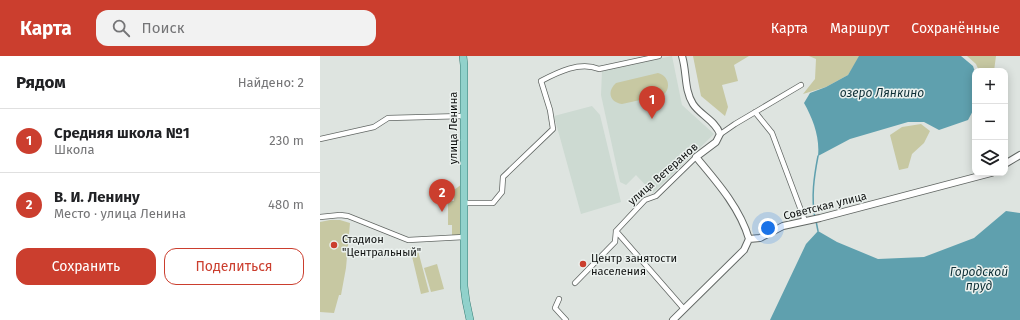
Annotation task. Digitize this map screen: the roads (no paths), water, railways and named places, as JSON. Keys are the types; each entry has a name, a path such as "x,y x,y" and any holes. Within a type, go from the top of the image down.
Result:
{"main road":[{"name":"улица Ленина","path":"463,56 464,286 470,320"}],"street":[{"path":"464,203 493,203 502,192 503,177 553,129 550,110 541,81 553,75 582,66 599,69 659,56"},
{"path":"682,56 688,93 691,100 694,106 714,124 720,134"},
{"name":"улица Ветеранов","path":"575,283 615,242 616,231 645,200 656,196 696,157 716,142 720,134 801,84"},
{"path":"756,112 772,132 805,221"},
{"path":"320,138 374,127 388,118 464,116"},
{"path":"1008,162 1020,155"},
{"path":"673,320 744,250 750,239 746,227 723,190 696,157"},
{"name":"Советская улица","path":"750,239 760,238 782,226 820,218 980,176"},
{"path":"320,217 340,215 348,216 408,240 464,237"},
{"path":"616,231 684,309"},
{"path":"560,298 555,308 566,320"}],"water":[{"name":"озеро Лянкино","path":"859,56 961,56 974,68 972,68 972,113 968,120 939,130 924,122 908,122 850,139 818,156 817,135 804,103 810,93 826,87 848,75"},
{"name":"Городской пруд","path":"1006,211 1020,213 1020,320 770,320 806,244 818,231 837,242 878,259 924,257 974,238"}],"waterway":[{"path":"815,218 813,202 815,172 818,156"},
{"path":"816,221 818,231"}],"place":[{"name":"Средняя школа №1","path":"652,119"},
{"name":"В. И. Ленину","path":"442,212"},
{"name":"Стадион \"Центральный\"","path":"334,245"},
{"name":"Центр занятости населения","path":"583,264"}]}
